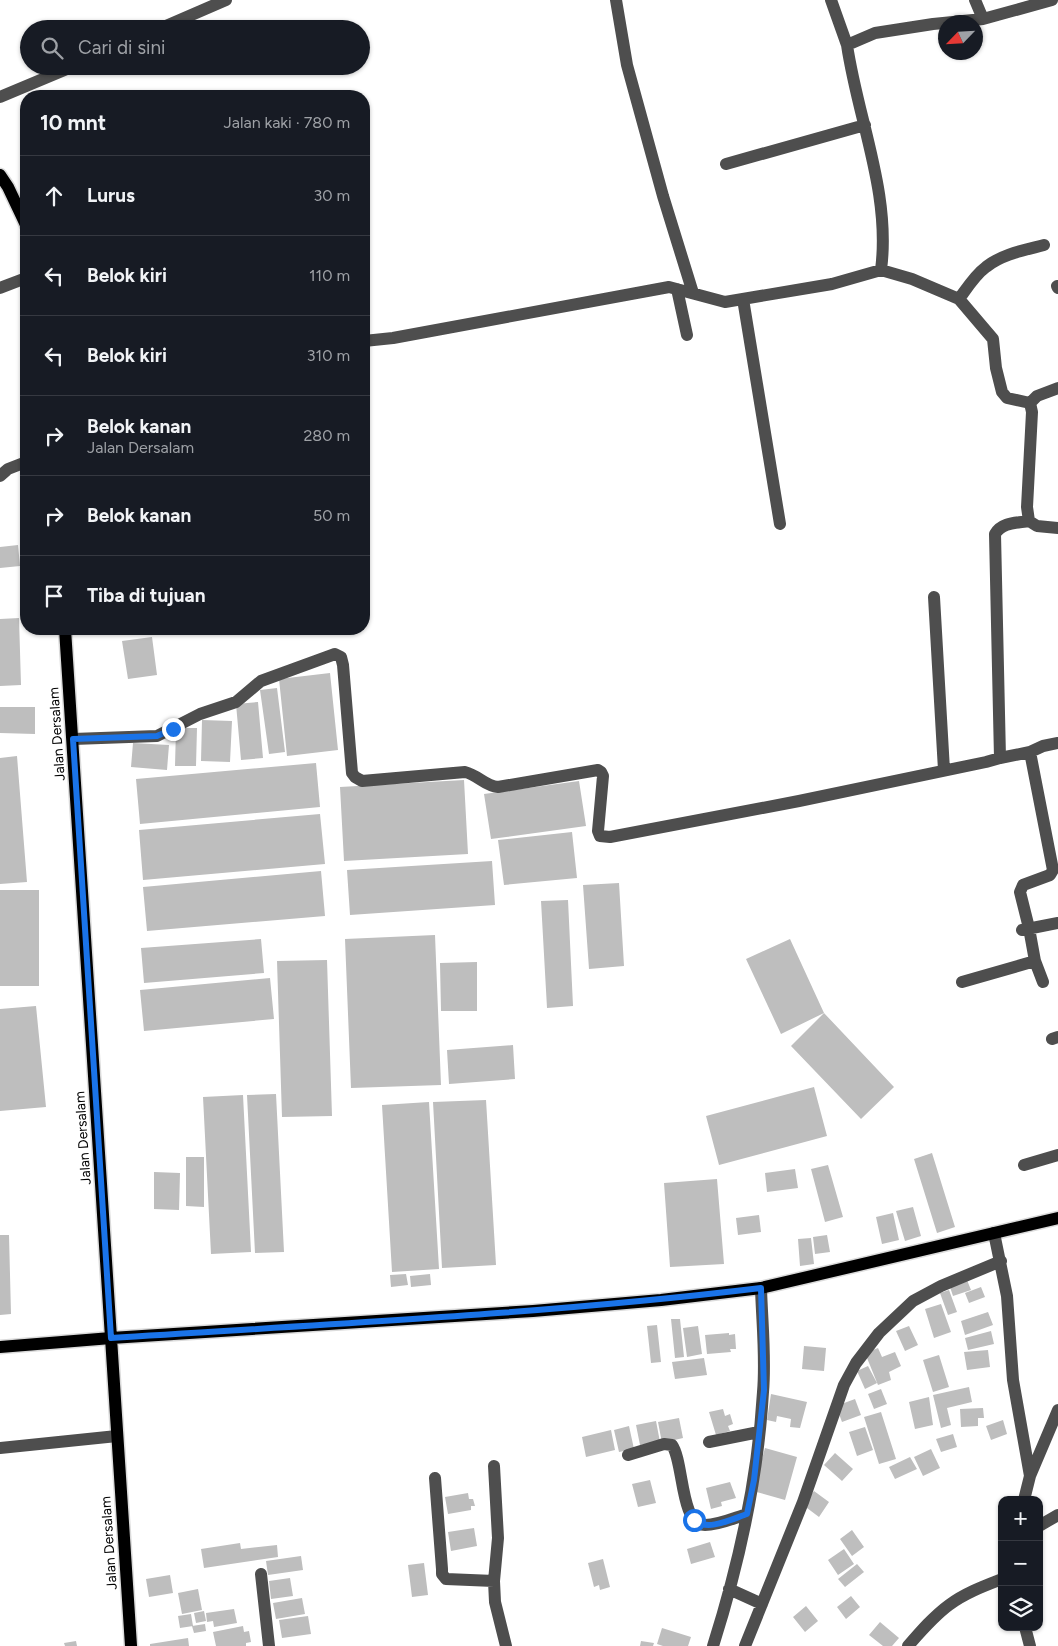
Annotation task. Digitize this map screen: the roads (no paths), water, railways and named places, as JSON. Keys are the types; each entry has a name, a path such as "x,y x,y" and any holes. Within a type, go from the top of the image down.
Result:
{"main road":[{"path":"0,175 20,212"},
{"name":"Jalan Dersalam","path":"65,635 131,1646"},
{"path":"0,1347 533,1311 661,1300 761,1288 1058,1218"}],"street":[{"path":"180,20 226,0"},
{"path":"616,0 627,65 663,196 693,293"},
{"path":"831,0 847,45 872,152 883,227 881,270"},
{"path":"975,0 981,15"},
{"path":"983,19 1052,0"},
{"path":"847,45 875,33 938,24"},
{"path":"0,98 53,75"},
{"path":"726,164 865,125"},
{"path":"959,300 986,266 1005,256 1044,244"},
{"path":"370,340 393,338 669,287 725,302 832,284 881,270 912,279 959,300 993,338 996,368 1002,392 1007,398 1030,403"},
{"path":"0,288 20,280"},
{"path":"677,289 687,335"},
{"path":"743,299 780,524"},
{"path":"1030,403 1037,396 1058,388"},
{"path":"1029,521 1027,507 1032,412 1030,403"},
{"path":"0,476 8,469 20,464"},
{"path":"1000,758 995,534 999,528 1006,525 1029,521 1037,526 1058,528"},
{"path":"934,597 944,770"},
{"path":"73,739 157,736 200,714 236,702 261,681 335,654 341,657 343,665 352,773 355,777 362,781 465,772 474,774 492,787 498,787 598,770 603,776 598,831 600,836 605,837 717,817 944,770 1030,752 1043,746 1058,743"},
{"path":"1030,752 1053,867 1050,875 1020,887 1020,892 1025,929 1043,982"},
{"path":"1025,929 1058,923"},
{"path":"962,982 1035,960"},
{"path":"1024,1164 1058,1154"},
{"path":"994,1232 1007,1296 1013,1380 1030,1476"},
{"path":"745,1646 755,1601 802,1502 844,1385 866,1349 879,1333 913,1301 941,1286 1000,1261"},
{"path":"713,1646 729,1589 754,1480 764,1390 761,1288"},
{"path":"1025,1496 1030,1476 1058,1410"},
{"path":"709,1442 759,1432"},
{"path":"0,1448 118,1436"},
{"path":"628,1454 664,1444 672,1445 677,1455 687,1507 698,1524 712,1524 747,1514"},
{"path":"494,1466 498,1548 494,1581 496,1607 506,1646"},
{"path":"435,1478 444,1578 494,1581"},
{"path":"1043,1524 1058,1516"},
{"path":"261,1574 269,1646"},
{"path":"908,1646 950,1604 998,1581"},
{"path":"729,1589 755,1601"},
{"path":"1026,1631 1030,1646"}]}
